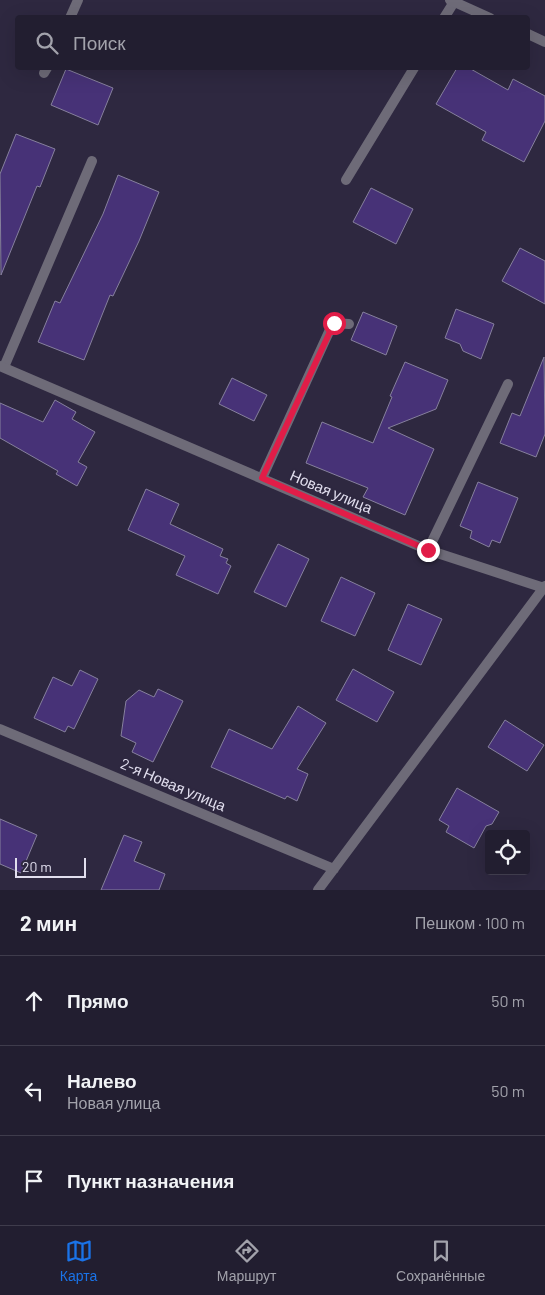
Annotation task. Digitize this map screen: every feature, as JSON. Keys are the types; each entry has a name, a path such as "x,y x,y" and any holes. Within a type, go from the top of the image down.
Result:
{"street":[{"path":"71,15 78,0"},
{"path":"445,15 452,1 483,15"},
{"path":"530,35 545,42"},
{"path":"346,180 413,70"},
{"path":"2,366 92,162"},
{"path":"262,478 334,323 349,324"},
{"name":"Новая улица","path":"2,366 428,550 544,587"},
{"path":"428,550 508,384"},
{"path":"318,890 544,587"},
{"name":"2-я Новая улица","path":"0,729 334,869"}],"building":[{"path":"66,70 113,88 98,125 51,105"},
{"path":"456,70 473,70 508,90 513,79 545,96 545,121 524,162 482,140 486,132 436,104"},
{"path":"16,134 55,149 40,187 37,186 1,275 0,174"},
{"path":"118,175 159,192 139,241 113,296 110,295 84,360 38,342 55,301 60,303 103,214"},
{"path":"371,188 413,209 396,244 353,222"},
{"path":"520,248 545,261 545,304 502,281"},
{"path":"456,309 494,324 481,359 463,351 460,344 445,338"},
{"path":"363,312 397,326 386,355 351,340"},
{"path":"544,357 545,434 536,457 500,443 512,413 520,416"},
{"path":"405,362 448,380 436,409 388,428 434,449 405,515 363,497 368,488 306,463 322,422 373,443"},
{"path":"232,378 267,395 254,421 219,404"},
{"path":"55,400 76,412 72,419 95,432 78,462 87,467 77,486 56,474 58,471 0,438 0,403 43,422"},
{"path":"478,482 518,498 500,543 492,540 489,547 470,538 472,531 460,526"},
{"path":"146,489 179,504 170,524 223,549 220,556 228,559 226,563 231,566 218,594 176,575 185,556 128,530"},
{"path":"278,544 309,559 286,607 254,592"},
{"path":"341,577 375,593 355,636 321,621"},
{"path":"408,604 442,619 421,665 388,650"},
{"path":"353,669 394,692 377,722 336,700"},
{"path":"80,670 98,679 74,729 68,726 65,732 34,718 53,677 72,686"},
{"path":"158,689 183,701 153,762 132,752 136,743 121,736 126,701 139,690 154,697"},
{"path":"298,706 326,723 297,769 308,774 297,801 287,796 285,799 211,767 229,729 272,749"},
{"path":"505,720 544,745 527,771 488,747"},
{"path":"457,788 499,812 492,824 486,826 474,848 446,832 449,826 439,820"},
{"path":"0,819 37,835 21,873 0,864"},
{"path":"124,835 142,842 134,861 165,874 159,890 101,890"}],"route":[{"path":"334,323 262,478 428,550"}]}
